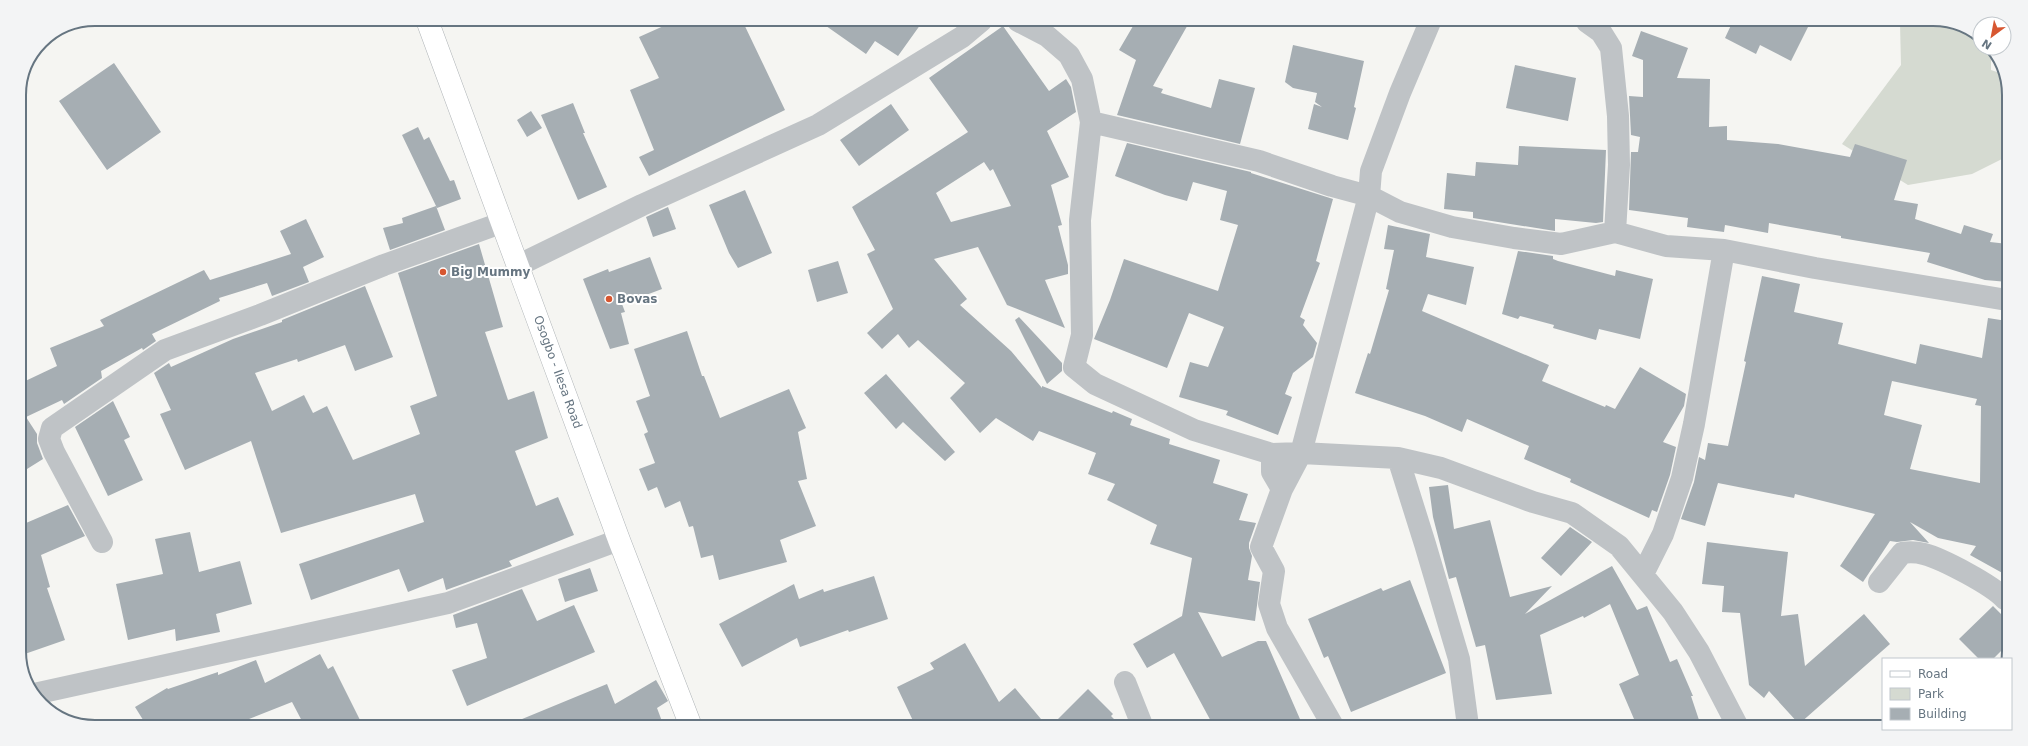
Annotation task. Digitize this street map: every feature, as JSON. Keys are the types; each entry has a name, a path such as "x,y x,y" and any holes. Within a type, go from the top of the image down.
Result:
{"main road":[{"name":"Osogbo - Ilesa Road","path":"431,26 501,223 519,265 619,540 688,720"}],"street":[{"path":"519,265 642,205 818,125 962,37 975,26"},
{"path":"1028,26 1047,36 1069,55 1082,79 1091,122 1080,220 1082,335 1074,367 1095,384 1194,430 1272,454 1301,453 1398,458 1441,468 1533,502 1572,513 1619,546 1673,612 1699,652 1734,720"},
{"path":"1330,720 1277,628 1269,604 1274,571 1261,547 1282,489 1301,453 1368,196 1371,171 1400,93 1428,26"},
{"path":"1593,26 1601,32 1611,48 1618,116 1619,165 1615,232"},
{"path":"1091,122 1259,161 1332,186 1368,196 1400,212 1452,227 1514,238 1561,244 1615,232 1666,246 1724,250 1815,268 2002,299"},
{"path":"102,542 54,452 49,439 52,428 165,350 384,265 501,223"},
{"path":"1643,574 1663,534 1682,478 1694,424 1724,250"},
{"path":"1272,454 1272,472 1282,489"},
{"path":"1398,458 1426,544 1459,659 1467,720"},
{"path":"40,693 448,603 619,540"},
{"path":"1879,582 1902,553 1912,552 1925,554 1960,569 2002,597"},
{"path":"1125,682 1140,720"}],"green space":[{"path":"1900,26 1933,26 1955,30 1972,39 1972,56 1990,56 1991,58 1991,70 1998,72 2002,91 2002,159 1972,174 1908,185 1842,144 1901,65"}],"building":[{"path":"664,26 745,26 785,110 649,176 639,157 654,150 630,90 659,78 639,37"},
{"path":"826,26 919,26 898,56 875,41 866,54"},
{"path":"1003,26 1049,91 1066,79 1071,87 1076,112 1047,131 1069,177 1051,185 1062,225 1058,226 1068,265 1068,274 1045,280 1065,328 1007,305 978,247 934,259 967,299 960,305 1011,351 1042,388 1042,386 1112,413 1113,411 1132,419 1130,425 1170,439 1169,444 1220,460 1213,483 1248,494 1239,520 1256,523 1249,543 1252,556 1248,580 1260,582 1255,621 1198,612 1222,657 1258,641 1266,641 1300,720 1210,720 1174,653 1147,668 1133,644 1182,616 1192,558 1150,544 1157,525 1107,500 1115,484 1088,474 1096,453 1039,431 1033,441 996,418 980,433 950,398 965,383 918,340 909,348 898,334 882,349 867,333 893,309 867,254 875,250 852,207 968,132 929,78","holes":["984,162 990,171 993,169 1011,206 951,222 936,193"]},
{"path":"1133,26 1187,26 1153,86 1163,89 1161,93 1211,108 1219,79 1255,88 1240,144 1117,115 1136,60 1119,50"},
{"path":"1731,26 1808,26 1791,61 1760,45 1756,54 1725,38"},
{"path":"1641,31 1688,48 1677,78 1710,79 1709,127 1727,126 1727,140 1778,144 1850,157 1855,144 1907,160 1894,200 1918,204 1915,219 1961,234 1964,225 1993,234 1990,242 2002,243 2002,281 1985,280 1927,262 1930,253 1841,238 1841,236 1769,223 1768,233 1725,225 1724,232 1687,227 1688,218 1629,210 1631,152 1638,152 1640,137 1631,135 1629,96 1643,97 1643,60 1632,56"},
{"path":"1293,45 1364,61 1354,107 1356,108 1348,140 1308,129 1314,104 1322,107 1315,102 1317,93 1293,88 1285,82"},
{"path":"114,63 161,132 107,170 59,101"},
{"path":"1515,65 1576,78 1568,121 1506,108"},
{"path":"573,103 585,133 583,133 607,187 578,200 541,115"},
{"path":"891,104 909,130 859,166 840,140"},
{"path":"531,111 542,128 527,137 517,120"},
{"path":"418,127 424,140 429,137 450,181 454,180 461,199 437,208 402,135"},
{"path":"1127,143 1251,172 1333,199 1316,261 1320,263 1300,317 1305,320 1303,325 1317,343 1313,357 1293,373 1285,394 1292,397 1278,435 1226,415 1228,411 1179,397 1190,362 1208,367 1224,327 1189,313 1167,368 1094,339 1110,300 1124,259 1218,291 1238,225 1220,220 1227,191 1193,182 1187,201 1165,195 1115,176"},
{"path":"1519,146 1606,150 1603,222 1596,223 1555,219 1555,231 1473,218 1473,212 1444,209 1447,173 1475,176 1476,162 1518,165"},
{"path":"745,190 772,253 738,268 729,253 709,205"},
{"path":"436,206 445,230 390,250 383,228 403,223 402,218"},
{"path":"668,207 676,229 653,237 646,217"},
{"path":"306,219 324,257 303,267 309,282 272,296 267,283 219,298 220,301 152,334 156,341 143,350 142,348 101,371 102,378 64,404 62,400 26,417 26,381 57,366 50,348 104,326 100,320 204,270 210,280 291,254 280,231"},
{"path":"1388,225 1430,234 1426,257 1474,267 1466,305 1428,294 1422,311 1549,365 1542,381 1605,407 1606,405 1615,409 1640,367 1686,394 1684,406 1663,442 1676,447 1670,475 1657,512 1652,510 1649,518 1570,482 1571,479 1524,459 1529,446 1467,419 1462,432 1425,416 1355,393 1368,353 1370,354 1389,290 1386,289 1394,250 1384,249"},
{"path":"479,244 503,327 485,332 508,400 534,391 548,438 515,451 536,506 558,497 574,535 509,561 512,566 446,590 443,578 408,592 399,569 311,600 299,564 424,522 415,494 281,533 251,441 185,470 160,414 171,410 154,373 169,363 171,367 233,339 282,322 282,320 365,286 393,357 355,371 345,345 298,362 297,359 255,373 272,411 304,395 313,413 327,406 353,460 420,434 410,406 437,396 398,273"},
{"path":"1518,251 1553,256 1553,259 1558,261 1615,276 1616,270 1653,279 1640,339 1599,329 1596,340 1553,328 1554,325 1520,316 1518,319 1502,314"},
{"path":"650,257 662,289 622,304 625,312 621,313 629,344 610,349 583,279 608,269 609,272"},
{"path":"838,261 848,293 817,302 808,270"},
{"path":"1762,276 1800,284 1794,312 1843,323 1838,344 1916,364 1920,344 1982,358 1988,318 2002,320 2002,573 1970,555 1976,546 1938,538 1910,522 1929,543 1913,540 1897,542 1890,541 1863,582 1840,566 1875,514 1795,494 1794,498 1718,483 1705,526 1681,519 1694,482 1699,457 1705,460 1708,443 1728,446 1746,362 1744,361","holes":["1892,381 1977,399 1975,405 1981,406 1980,483 1910,469 1922,425 1884,415"]},
{"path":"1019,317 1062,363 1062,371 1047,384 1015,320"},
{"path":"687,331 702,376 704,376 720,418 789,389 806,428 798,432 807,479 798,481 816,526 780,540 787,562 719,580 713,555 701,558 693,526 689,527 680,501 665,508 657,487 648,491 639,469 655,463 644,434 648,432 636,401 650,396 634,349"},
{"path":"886,374 955,452 945,461 903,422 896,429 864,393"},
{"path":"113,401 130,437 124,440 143,480 108,496 75,427"},
{"path":"26,417 37,434 37,443 43,459 26,470"},
{"path":"1448,485 1454,529 1490,520 1510,597 1552,586 1525,614 1612,566 1637,610 1647,606 1670,662 1677,659 1693,696 1691,696 1699,720 1634,720 1619,684 1639,675 1610,604 1584,618 1583,616 1540,635 1552,694 1496,700 1485,645 1476,647 1456,577 1449,579 1433,517 1429,487"},
{"path":"68,505 85,536 41,555 50,587 47,588 65,640 26,654 26,523"},
{"path":"1570,527 1592,542 1561,576 1541,558"},
{"path":"190,532 199,572 240,561 252,604 216,614 220,632 176,641 175,629 128,640 116,584 163,574 155,539"},
{"path":"1707,542 1788,552 1781,616 1798,614 1805,666 1864,614 1890,644 1804,720 1795,720 1769,691 1764,698 1749,685 1740,613 1722,612 1724,586 1702,584"},
{"path":"590,568 598,591 565,602 558,579"},
{"path":"874,576 888,619 849,632 848,630 800,647 797,638 742,667 719,624 794,584 799,599 823,589 824,592"},
{"path":"1410,580 1446,673 1351,712 1328,656 1324,658 1308,619 1381,588 1383,591"},
{"path":"522,589 537,621 574,605 595,652 467,706 452,670 487,658 477,623 456,628 453,615"},
{"path":"1993,606 2002,615 2002,650 1994,658 1978,658 1959,639"},
{"path":"965,643 999,702 1015,688 1042,720 913,720 897,687 934,669 930,663"},
{"path":"320,654 328,669 333,666 360,720 301,720 292,702 247,720 143,720 135,707 167,688 168,689 218,672 218,675 256,660 265,683"},
{"path":"656,680 668,701 657,708 662,720 520,720 607,684 615,704"},
{"path":"1088,689 1113,714 1111,716 1115,720 1057,720"}],"place":[{"name":"Big Mummy","path":"443,272"},
{"name":"Bovas","path":"609,299"}]}
